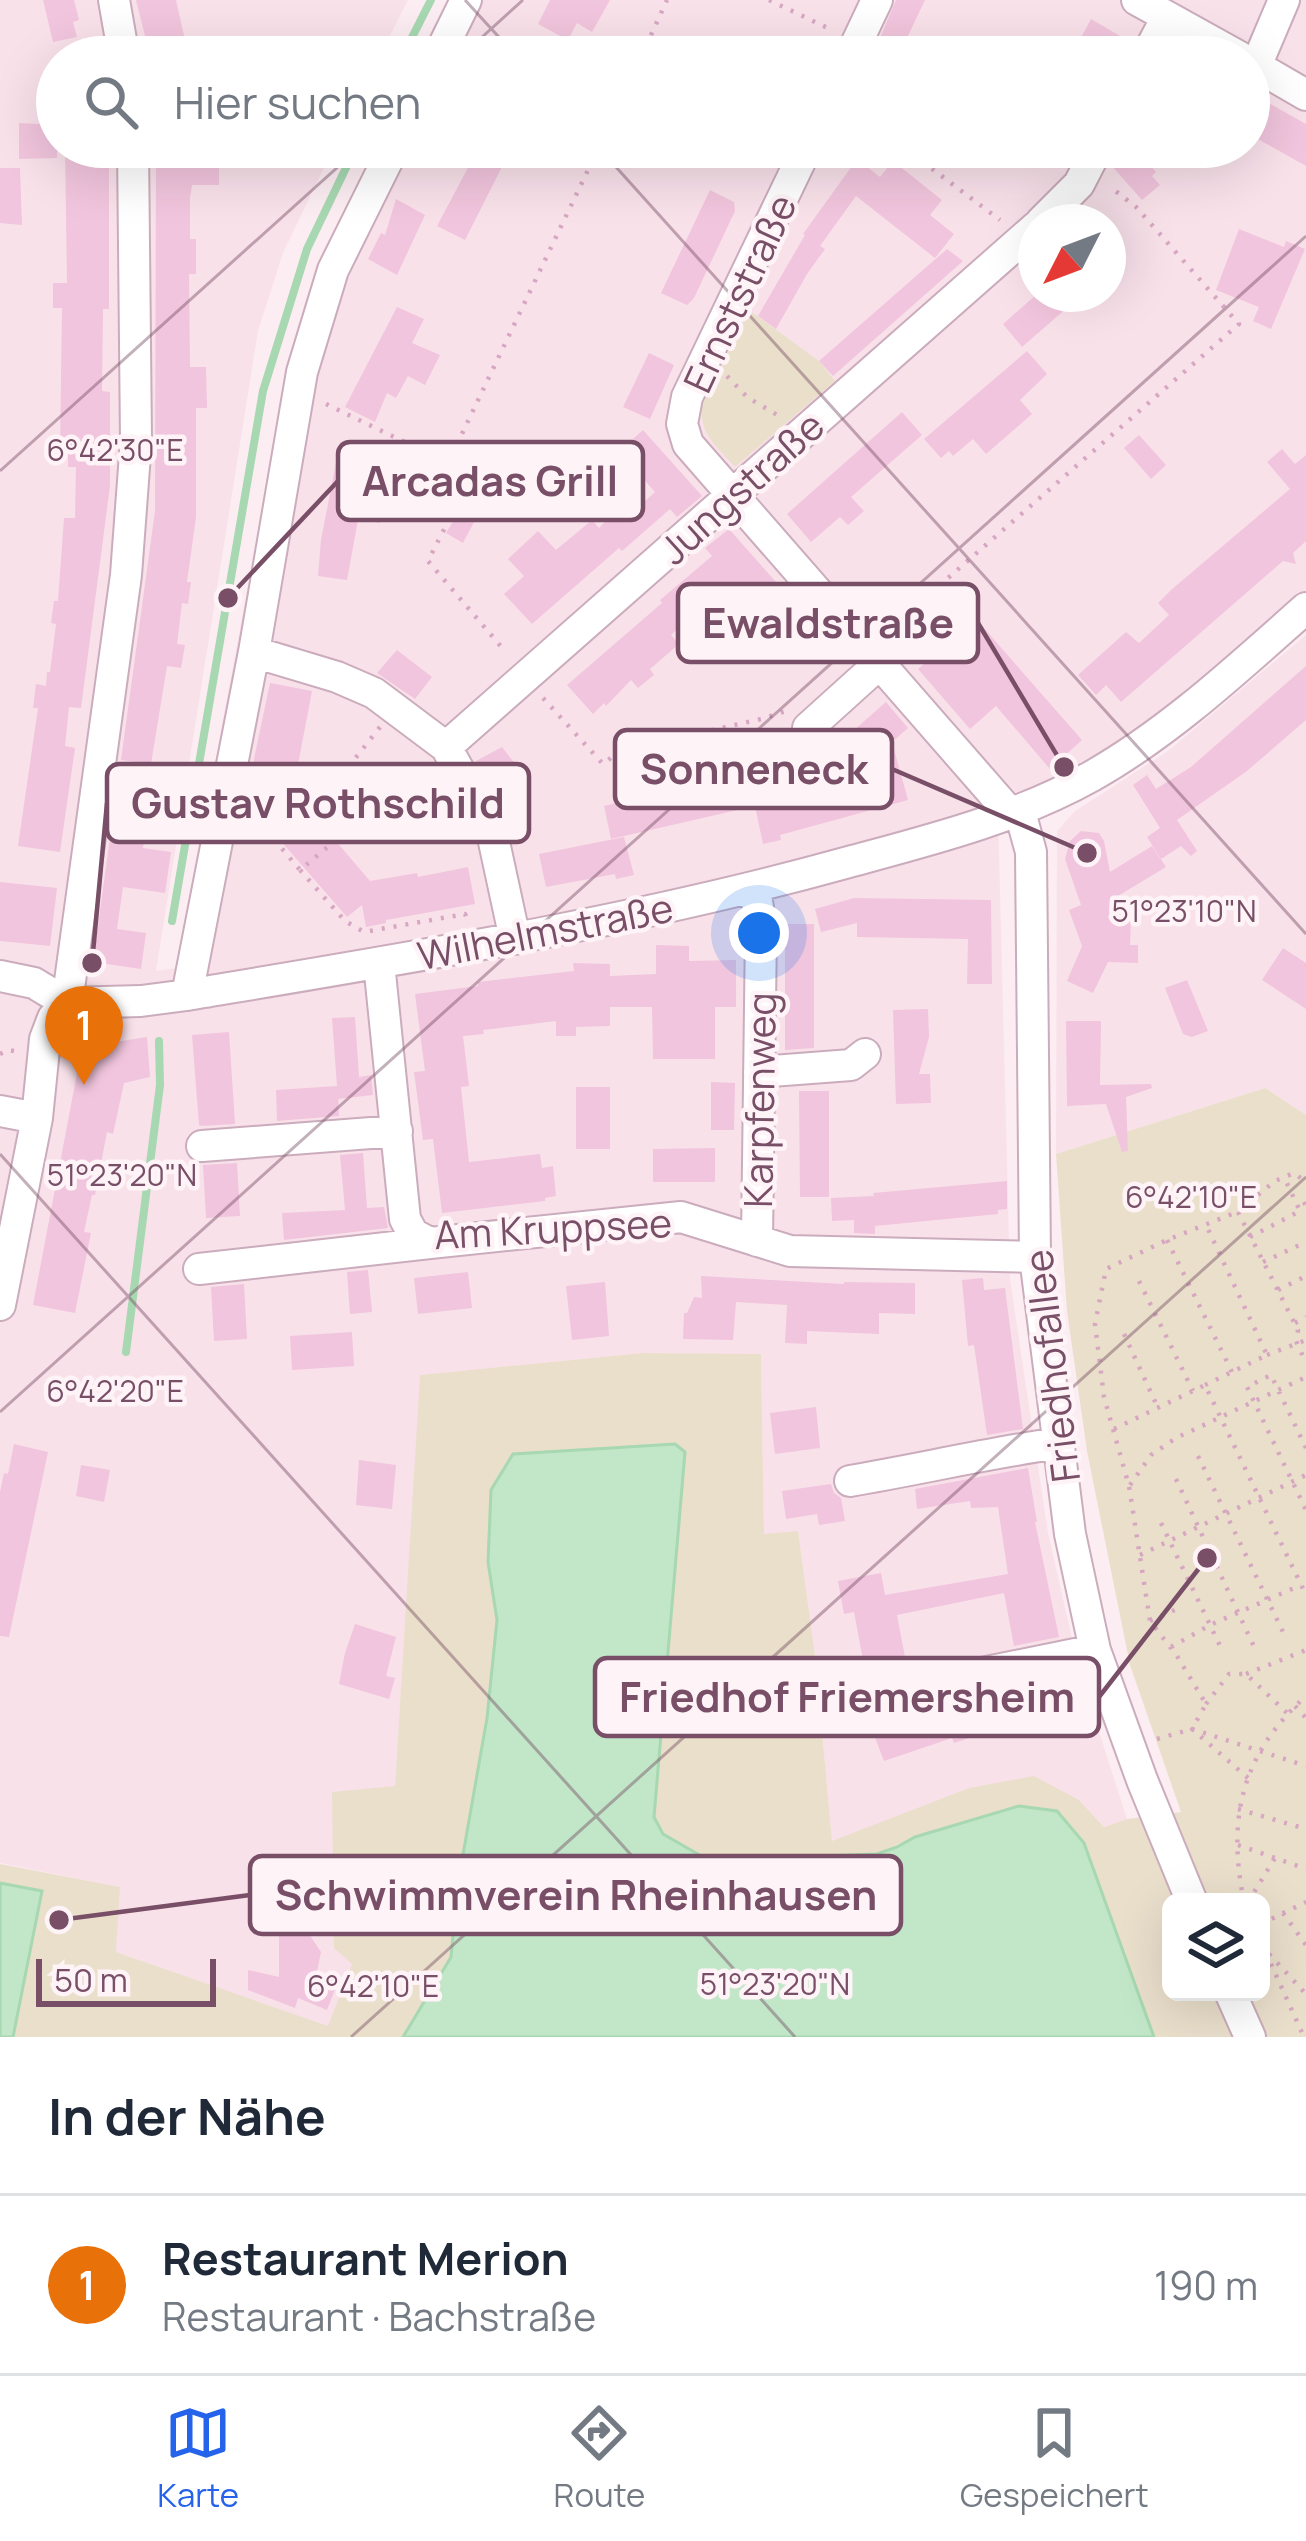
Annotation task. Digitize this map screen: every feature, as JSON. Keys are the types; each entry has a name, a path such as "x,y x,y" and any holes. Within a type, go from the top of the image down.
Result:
{"street":[{"path":"114,0 120,36"},
{"path":"448,36 466,0"},
{"path":"860,36 877,0"},
{"path":"1138,0 1201,36"},
{"path":"1263,36 1284,0"},
{"path":"1157,36 1167,17"},
{"path":"1270,74 1306,94"},
{"path":"0,1305 37,1118 46,1039 53,1018 67,1003 126,575 136,440 133,168"},
{"path":"187,995 299,391 333,269 384,168"},
{"name":"Ernststraße","path":"733,496 688,444 682,424 687,397 797,168"},
{"name":"Jungstraße","path":"1059,204 1087,168"},
{"name":"Jungstraße","path":"446,747 1018,243"},
{"path":"733,496 1016,813"},
{"name":"Wilhelmstraße","path":"67,1003 187,995 515,939 755,889 963,831 1016,813 1154,739 1306,608"},
{"path":"254,652 374,693 446,747 491,828 515,939"},
{"path":"803,715 873,656"},
{"name":"Friedhofallee","path":"1016,813 1031,852 1036,1257 1070,1534 1095,1650 1188,1893"},
{"name":"Karpfenweg","path":"755,889 761,928 757,1241"},
{"name":"Am Kruppsee","path":"379,963 405,1219 413,1234 430,1243 681,1217 790,1251 1036,1257"},
{"path":"0,976 34,983 67,1003"},
{"path":"759,1072 851,1065 865,1054"},
{"path":"0,1111 37,1118"},
{"path":"202,1145 397,1131"},
{"path":"200,1269 430,1243"},
{"path":"850,1481 1059,1443"},
{"path":"962,1677 1095,1650"},
{"path":"1234,2001 1250,2037"}],"path":[{"path":"651,36 668,0"},
{"path":"769,0 830,36"},
{"path":"448,464 588,168"},
{"path":"937,168 1018,219"},
{"path":"873,656 1239,324 1101,168"},
{"path":"706,361 720,368 747,397 790,420 803,433"},
{"path":"299,391 470,478 428,561 504,650"},
{"path":"525,677 603,764 620,751 785,712 803,715"},
{"path":"300,870 376,805 346,770 394,709"},
{"path":"366,815 389,842 473,796"},
{"path":"251,812 345,921 364,932 465,914"},
{"path":"71,1055 84,1037 106,1025"},
{"path":"0,1054 19,1052"},
{"path":"1206,1704 1150,1621 1129,1486 1104,1397 1095,1324 1106,1269 1238,1212 1284,1177 1306,1168"},
{"path":"1294,1173 1306,1182"},
{"path":"1250,1237 1300,1211 1303,1204 1284,1177"},
{"path":"1238,1212 1295,1323 1306,1364"},
{"path":"1206,1225 1267,1355"},
{"path":"1168,1240 1232,1372"},
{"path":"1263,1262 1306,1242"},
{"path":"1278,1290 1306,1276"},
{"path":"1139,1281 1193,1391"},
{"path":"1295,1323 1306,1317"},
{"path":"1124,1334 1158,1408"},
{"path":"1114,1429 1306,1340"},
{"path":"1306,1448 1271,1375 1247,1387 1306,1510"},
{"path":"1129,1486 1151,1455 1176,1438 1306,1377"},
{"path":"1205,1385 1306,1595"},
{"path":"1198,1456 1284,1634"},
{"path":"1140,1555 1306,1475"},
{"path":"1176,1480 1256,1651"},
{"path":"1161,1523 1223,1652"},
{"path":"1170,1647 1302,1582"},
{"path":"1150,1621 1178,1609"},
{"path":"1192,1729 1229,1674 1246,1674 1306,1650"},
{"path":"1246,1674 1287,1713"},
{"path":"1244,1893 1235,1860 1238,1809 1254,1760 1281,1719 1306,1696"},
{"path":"1295,1706 1306,1718"},
{"path":"1192,1729 1248,1778"},
{"path":"1131,1746 1192,1729 1306,1766"},
{"path":"1238,1809 1306,1829"},
{"path":"1236,1845 1306,1869"},
{"path":"1252,1893 1275,1858"},
{"path":"1270,1920 1306,1902"},
{"path":"1283,1913 1306,1945"},
{"path":"1270,1956 1306,1994"},
{"path":"1270,1960 1304,2037"}],"shaded area":[{"path":"0,0 408,0 390,36 36,36 36,168 324,168 283,253 258,331 156,971 177,968 290,360 307,299 370,168 1270,168 1270,36 435,36 453,0 1306,0 1306,591 1146,726 998,813 1010,1279 1048,1533 1079,1669 1127,1819 1104,1827 1079,1800 969,1788 832,1842 798,1532 764,1535 761,1355 643,1353 421,1375 395,1786 353,1963 328,2027 116,1952 119,1887 0,1863"},
{"path":"749,310 819,361 835,381 735,467 705,430 701,412 702,401"},
{"path":"1306,635 1306,1115 1265,1088 1056,1154 1057,831 1075,811 1168,751"},
{"path":"1265,1088 1306,1115 1306,2037 1154,2037 1084,1843 1019,1806 915,1837 877,1854 750,1864 710,1862 663,1834 488,1562 497,1620 451,1957 403,2037 0,2037 0,1864 120,1887 116,1952 328,2026 352,1964 334,1948 332,1792 395,1786 420,1375 643,1353 761,1354 764,1534 798,1531 832,1841 969,1788 1034,1776 1079,1800 1104,1827 1181,1812 1130,1665 1087,1451 1067,1311 1056,1154"},
{"path":"675,1444 685,1452 654,1817 663,1834 710,1861 750,1864 877,1854 915,1837 1019,1806 1057,1811 1084,1843 1154,2037 403,2037 451,1957 497,1620 488,1562 491,1490 513,1454"},
{"path":"0,1883 42,1891 13,2037 0,2037"}],"building":[{"path":"43,0 74,0 77,36 52,36"},
{"path":"136,0 176,0 184,36 145,36"},
{"path":"550,0 610,0 592,32 577,23 570,36 560,36 538,24"},
{"path":"896,0 925,0 908,36 881,36"},
{"path":"1091,19 1120,36 1082,36"},
{"path":"1270,104 1306,124 1306,166 1270,146"},
{"path":"19,123 36,124 36,159 19,159"},
{"path":"0,168 20,168 22,225 0,223"},
{"path":"65,168 109,168 109,309 103,309 102,391 110,392 110,486 81,708 69,707 65,746 75,748 60,852 18,846 38,708 33,708 36,684 46,686 50,672 64,518 75,518 76,467 68,467 68,450 60,450 62,308 53,308 53,283 67,283"},
{"path":"156,168 219,168 219,185 192,185 190,198 196,274 189,274 190,367 206,367 207,408 196,408 196,517 187,582 191,582 188,604 182,603 177,644 185,645 181,668 167,666 151,764 121,760 155,511"},
{"path":"468,168 501,168 465,240 437,226"},
{"path":"851,168 868,168 880,177 887,168 902,168 942,200 930,215 954,234 935,258 856,196 820,246 825,249 776,329 758,316 803,234"},
{"path":"1114,168 1152,168 1156,172 1152,176 1160,185 1142,200"},
{"path":"710,190 734,202 735,211 687,305 661,293"},
{"path":"396,199 425,215 397,275 368,259 381,233 385,235"},
{"path":"1239,229 1284,247 1286,241 1305,249 1271,329 1253,321 1259,307 1216,290"},
{"path":"947,249 963,261 833,376 819,361"},
{"path":"397,307 424,319 412,343 440,355 425,385 408,376 396,398 387,393 375,422 345,407"},
{"path":"1018,311 1062,312 1022,347 1003,324"},
{"path":"1027,351 1047,374 1020,400 1032,414 986,454 973,439 953,456 949,451 941,458 924,439"},
{"path":"649,353 674,365 650,419 623,407"},
{"path":"902,412 922,435 851,497 864,511 848,525 840,517 811,542 787,514"},
{"path":"643,430 702,496 677,517 670,509 532,624 504,594 524,576 508,559 538,531 556,550 592,520 599,528 614,512 623,521 655,492 631,465 637,459 625,446"},
{"path":"1139,435 1166,465 1151,479 1124,448"},
{"path":"340,442 370,448 363,497 383,501 380,523 358,520 347,580 318,576"},
{"path":"1282,449 1295,464 1306,455 1306,541 1293,553 1296,564 1283,561 1121,702 1106,685 1096,695 1078,675 1126,632 1139,643 1169,615 1158,603 1290,489 1267,462"},
{"path":"471,492 483,505 463,543 446,533"},
{"path":"729,529 776,582 749,607 727,582 671,635 679,644 650,669 654,675 638,688 631,680 593,714 567,685 712,556 705,548"},
{"path":"976,619 1082,740 1050,769 996,706 970,729 918,669"},
{"path":"397,650 432,677 415,699 377,673"},
{"path":"1306,666 1306,720 1247,771 1177,820 1197,851 1191,856 1181,846 1161,859 1147,837 1160,828 1133,785 1147,775 1156,789 1191,767"},
{"path":"270,683 312,691 293,791 370,881 468,867 475,904 366,927 362,905 347,917 253,809 267,796 247,792"},
{"path":"886,702 908,728 892,742 908,800 780,835 781,840 763,844 755,806 611,839 604,806 760,769 772,801 866,776 853,731"},
{"path":"502,747 525,777 494,794 476,761"},
{"path":"112,823 146,827 143,848 171,852 165,893 123,887 117,929 146,933 141,969 93,962"},
{"path":"1081,831 1099,833 1110,872 1152,846 1166,867 1113,899 1121,905 1117,910 1131,920 1130,945 1138,945 1138,963 1108,962 1093,993 1067,981 1082,946 1069,910 1081,905 1065,859 1070,841"},
{"path":"624,837 634,875 546,887 539,854"},
{"path":"0,882 57,888 50,946 0,941"},
{"path":"854,898 991,900 992,984 967,984 968,939 857,937 857,923 821,932 815,909"},
{"path":"785,924 814,924 814,1048 785,1050"},
{"path":"656,945 689,946 689,961 736,960 736,1007 715,1007 715,1059 653,1059 652,1007 610,1007 610,1026 576,1027 576,1036 556,1036 556,1021 463,1036 469,1086 461,1087 469,1162 540,1154 542,1168 553,1166 556,1196 442,1213 433,1139 423,1140 414,1072 425,1071 415,994 574,971 573,963 610,964 610,976 656,974"},
{"path":"1283,948 1306,963 1306,1009 1262,980"},
{"path":"1187,980 1208,1031 1192,1037 1183,1034 1165,988"},
{"path":"928,1009 929,1037 919,1074 930,1074 931,1103 896,1104 893,1010"},
{"path":"355,1017 359,1077 371,1075 373,1095 338,1099 339,1116 277,1121 276,1090 337,1086 332,1018"},
{"path":"1066,1021 1101,1021 1100,1085 1151,1084 1152,1088 1126,1097 1128,1151 1122,1152 1106,1104 1067,1106"},
{"path":"229,1032 235,1124 201,1126 192,1035"},
{"path":"147,1037 150,1077 124,1083 113,1134 107,1132 84,1232 91,1233 75,1313 33,1305 78,1068 84,1069 103,1044"},
{"path":"711,1082 735,1083 734,1130 711,1130"},
{"path":"576,1087 610,1087 610,1149 576,1149"},
{"path":"799,1091 829,1091 829,1197 800,1197"},
{"path":"715,1148 715,1182 653,1182 653,1149"},
{"path":"363,1153 367,1208 384,1207 388,1228 284,1240 282,1213 345,1210 340,1155"},
{"path":"237,1163 240,1216 206,1218 203,1165"},
{"path":"1007,1181 1007,1209 998,1214 875,1226 875,1234 854,1233 854,1220 832,1221 831,1198"},
{"path":"368,1270 372,1312 350,1314 347,1272"},
{"path":"468,1272 472,1308 418,1314 414,1278"},
{"path":"701,1276 915,1283 915,1314 879,1313 879,1334 807,1331 807,1344 785,1343 787,1305 736,1302 733,1340 683,1339 684,1313 694,1297 702,1298"},
{"path":"983,1278 984,1290 1005,1288 1023,1429 987,1435 974,1345 968,1346 962,1280"},
{"path":"605,1282 609,1336 572,1340 566,1286"},
{"path":"244,1284 247,1339 214,1341 211,1287"},
{"path":"352,1332 354,1366 292,1370 290,1336"},
{"path":"816,1407 820,1448 775,1454 770,1413"},
{"path":"14,1444 48,1452 9,1637 0,1636 0,1492"},
{"path":"359,1460 396,1465 392,1509 356,1505"},
{"path":"81,1465 110,1470 104,1502 76,1496"},
{"path":"1028,1468 1059,1637 1014,1646 1004,1593 897,1615 908,1673 867,1681 854,1612 844,1614 838,1581 881,1573 885,1595 1008,1574 998,1507 971,1508 970,1501 917,1509 915,1489"},
{"path":"831,1484 841,1498 845,1521 819,1525 817,1514 786,1519 782,1491"},
{"path":"355,1624 396,1637 386,1676 395,1678 389,1699 339,1684"},
{"path":"1067,1676 1073,1693 1084,1689 1090,1708 1013,1736 1009,1725 884,1761 869,1722 921,1704 923,1710 964,1696 998,1690 999,1694"},
{"path":"259,1861 313,1864 307,1931 321,1952 317,1972 336,1987 327,2010 298,1998 295,2008 248,1990 248,1970 279,1977 279,1929 263,1927 266,1884 258,1882"}],"waterway":[{"path":"413,36 431,0"},
{"path":"172,921 263,391 307,249 346,168"},
{"path":"126,1352 160,1085 159,1041"}],"place":[{"name":"Arcadas Grill","path":"228,598"},
{"name":"Ewaldstraße","path":"1064,767"},
{"name":"Sonneneck","path":"1087,853"},
{"name":"Gustav Rothschild","path":"92,963"},
{"name":"Restaurant Merion","path":"84,1085"},
{"name":"Friedhof Friemersheim","path":"1207,1558"},
{"name":"Schwimmverein Rheinhausen","path":"59,1920"}]}
